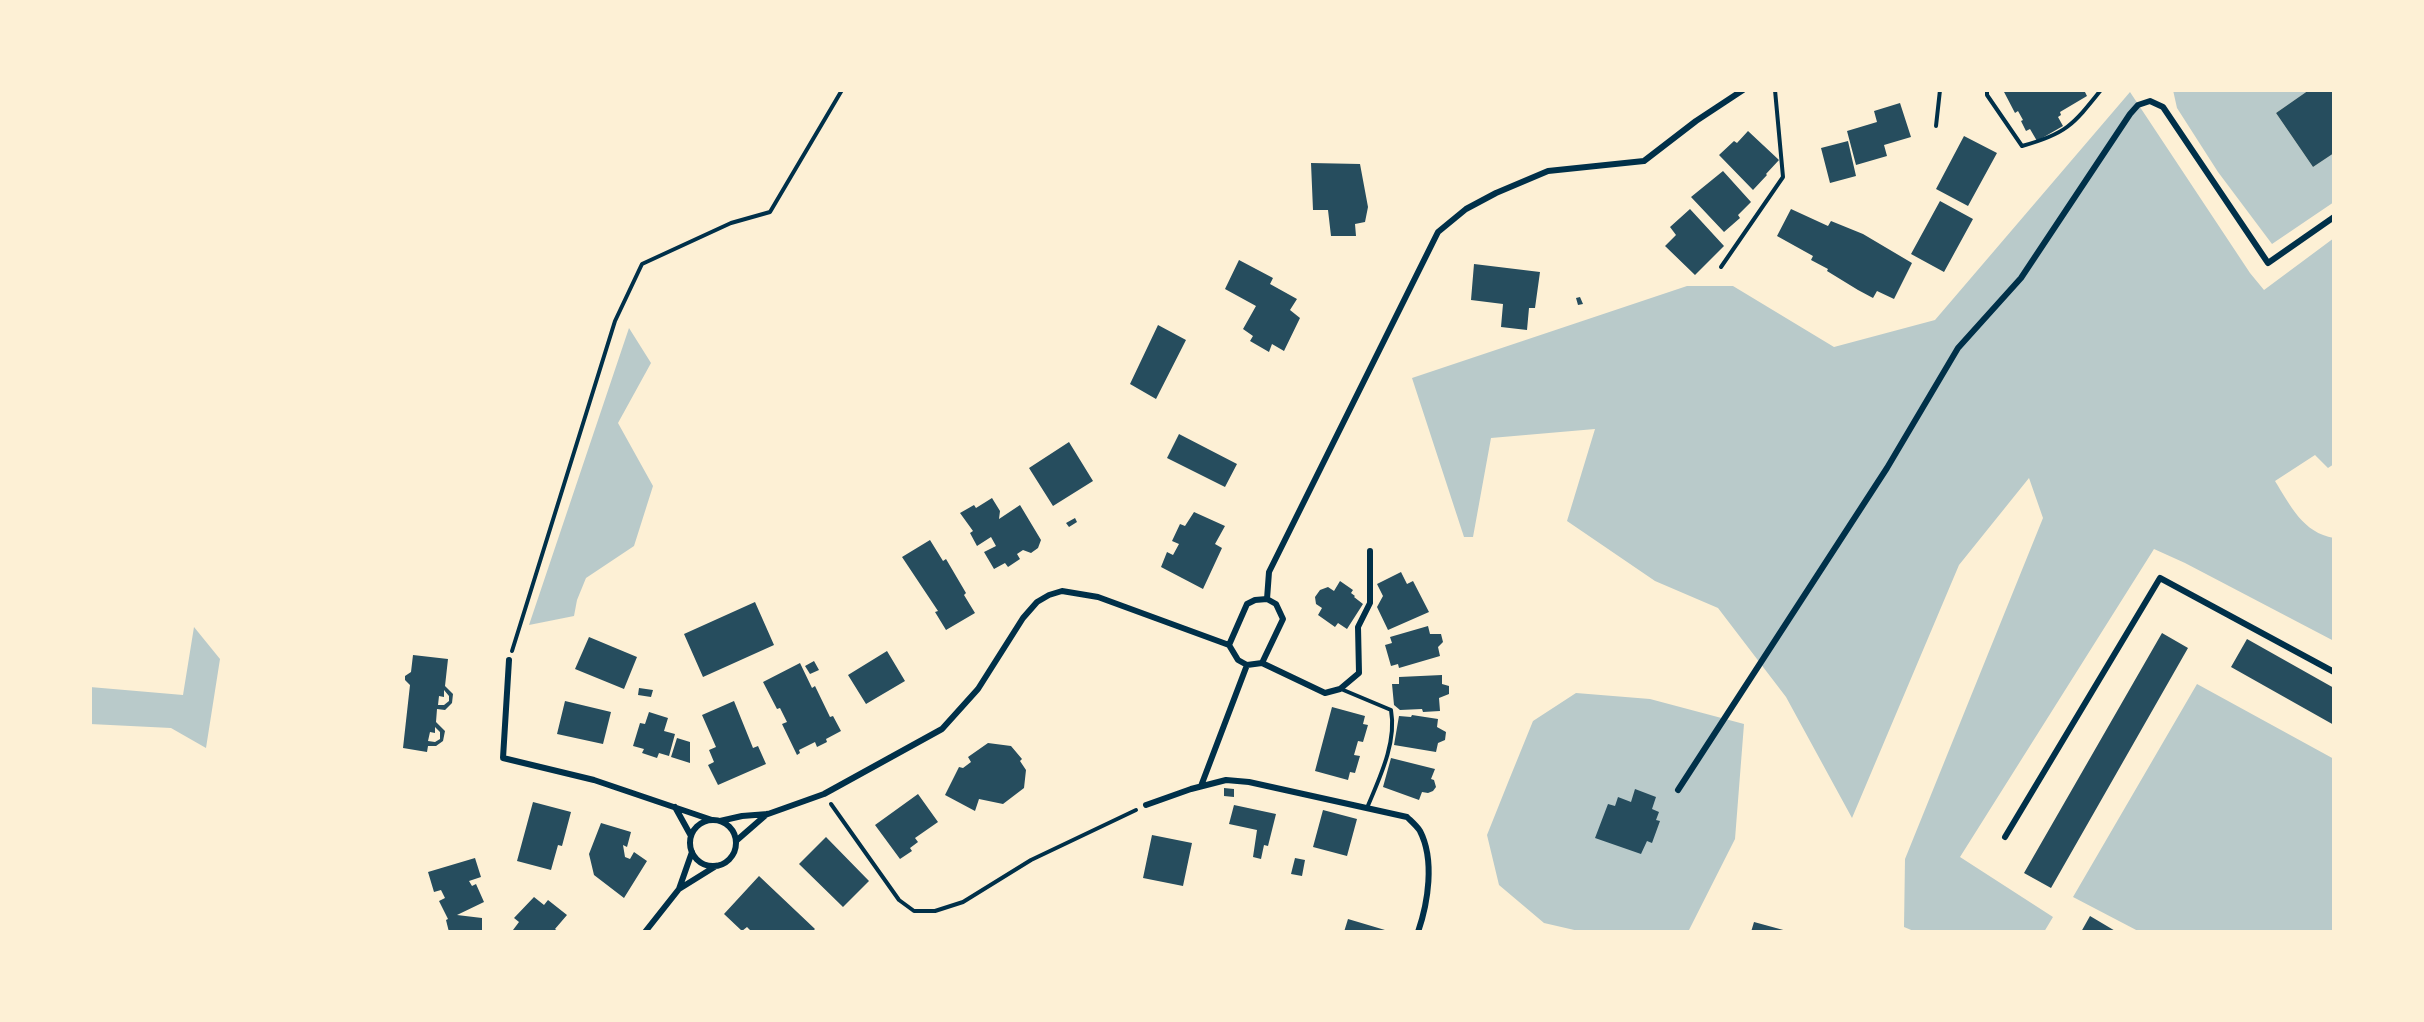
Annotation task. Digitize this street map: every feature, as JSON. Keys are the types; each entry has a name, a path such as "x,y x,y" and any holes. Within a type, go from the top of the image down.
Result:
{"street":[{"path":"1267,599 1269,573 1438,232 1466,208 1548,171 1644,161 1696,121 1743,90"},
{"path":"1678,790 1887,468 1958,348 2020,278 2115,135 2138,105 2150,101 2163,107 2268,263 2334,217"},
{"path":"510,660 503,758 594,780 712,820 768,814 824,794 942,729 972,697 1023,618 1037,602 1062,591 1098,597 1229,645 1238,660 1247,665 1262,663 1325,693 1340,689 1359,673 1358,627 1370,603 1370,551"},
{"path":"2005,837 2160,578 2334,672"},
{"path":"1229,645 1246,604 1255,600 1267,599 1276,604 1282,619 1262,663"},
{"path":"1201,786 1247,665"},
{"path":"1146,805 1226,780 1249,782 1407,817 1419,830 1428,865 1426,908 1418,932"},
{"path":"645,932 679,889 692,852 691,836 675,807"},
{"path":"736,841 768,814"},
{"path":"691,836 699,825 712,820"},
{"path":"679,889 728,860 736,848 731,828 720,820"},
{"path":"692,852 702,863 716,866"}],"lane":[{"path":"1721,267 1783,177 1775,90"},
{"path":"1936,126 1940,90"},
{"path":"1987,90 1987,95 2022,146 2051,138 2077,121 2101,90"},
{"path":"1340,689 1391,710 1393,722 1385,763 1367,808"}],"path":[{"path":"510,660 615,321 642,264 731,223 770,212 842,90"},
{"path":"824,794 899,900 914,911 935,911 963,902 1031,860 1146,805"}],"shaded area":[{"path":"2173,90 2309,90 2276,113 2313,167 2334,153 2334,202 2272,244 2218,172 2177,108"},
{"path":"2130,92 2250,273 2264,290 2334,238 2334,464 2328,468 2315,455 2275,481 2298,517 2314,530 2334,538 2334,641 2154,549 1960,857 2053,917 2044,932 1916,932 1904,927 1905,859 2043,518 2029,478 1959,565 1852,818 1786,697 1718,608 1655,581 1567,521 1595,429 1491,438 1473,537 1464,537 1412,378 1687,286 1733,286 1834,347 1935,320"},
{"path":"629,328 651,363 618,423 653,486 634,546 586,578 577,600 574,616 529,625"},
{"path":"194,627 220,659 206,748 171,728 90,724 90,687 183,695"},
{"path":"2197,684 2334,759 2334,932 2140,932 2073,897"},
{"path":"1576,693 1650,699 1744,724 1735,839 1688,932 1583,932 1544,923 1499,885 1487,835 1509,780 1533,721"}],"building":[{"path":"2003,90 2084,90 2087,96 2060,112 2061,115 2058,117 2063,126 2037,141 2030,129 2026,131 2018,111 2015,113"},
{"path":"2309,90 2334,90 2334,153 2313,167 2276,113"},
{"path":"1900,103 1911,137 1884,145 1887,156 1856,165 1847,131 1877,122 1874,111"},
{"path":"1748,131 1779,160 1753,190 1719,155 1734,141 1737,143"},
{"path":"1964,136 1997,153 1968,206 1936,189"},
{"path":"1848,141 1856,176 1830,183 1821,148"},
{"path":"1311,163 1360,164 1368,207 1365,222 1355,224 1356,236 1331,236 1328,210 1313,210"},
{"path":"1723,171 1751,202 1738,215 1740,218 1724,232 1691,197"},
{"path":"1940,201 1973,219 1944,272 1911,254"},
{"path":"1690,209 1724,246 1695,275 1665,246 1676,235 1670,227"},
{"path":"1791,209 1828,226 1831,221 1863,234 1912,263 1894,299 1877,291 1873,298 1858,290 1811,260 1813,256 1777,236"},
{"path":"1239,260 1273,278 1270,284 1297,299 1290,310 1300,318 1284,351 1272,344 1269,352 1250,341 1253,336 1243,329 1256,306 1225,289"},
{"path":"1474,264 1540,272 1535,308 1529,308 1527,330 1501,327 1503,304 1471,300"},
{"path":"1580,297 1583,304 1578,305 1576,298"},
{"path":"1158,325 1186,340 1156,399 1130,384"},
{"path":"1179,434 1237,464 1225,487 1167,458"},
{"path":"1069,442 1093,481 1053,506 1029,468"},
{"path":"992,498 1000,511 999,519 1020,505 1041,540 1038,548 1031,553 1023,550 1017,554 1020,559 1008,567 1005,563 994,569 984,552 996,546 991,537 977,546 970,533 973,531 960,513 974,505 976,508"},
{"path":"1194,512 1225,526 1215,544 1222,548 1203,589 1161,567 1167,552 1173,555 1179,544 1172,541 1180,524 1185,526"},
{"path":"1075,518 1077,522 1069,527 1066,523"},
{"path":"930,540 943,561 946,559 975,613 946,630 935,612 938,611 902,557"},
{"path":"1401,572 1407,584 1413,581 1429,612 1388,630 1377,607 1383,596 1377,584"},
{"path":"1340,581 1353,590 1351,593 1363,604 1347,629 1338,623 1335,627 1318,615 1322,608 1316,604 1315,597 1320,590 1328,587 1334,591"},
{"path":"755,602 774,645 703,677 684,634"},
{"path":"1428,626 1430,634 1441,634 1443,642 1438,647 1440,656 1399,668 1398,664 1391,666 1385,645 1392,643 1390,637"},
{"path":"2162,633 2188,648 2051,888 2024,873"},
{"path":"589,637 637,657 624,689 575,669"},
{"path":"2247,639 2334,688 2334,725 2231,667"},
{"path":"887,651 905,681 866,704 848,675"},
{"path":"413,655 448,659 445,686 453,694 452,703 445,710 437,709 436,722 445,731 443,741 436,746 428,746 427,752 403,748 410,685 405,680 405,676 411,672","holes":["444,690 449,696 449,701 444,705 438,705 439,696 444,697","435,727 440,732 440,739 435,742 428,741 430,732 435,733"]},
{"path":"814,661 819,670 810,674 805,666"},
{"path":"800,663 812,688 815,686 830,717 833,716 841,731 817,747 815,742 799,750 800,753 797,755 782,724 787,722 780,708 777,709 763,682"},
{"path":"1442,675 1442,684 1449,686 1449,694 1439,698 1440,711 1400,710 1394,705 1392,684 1399,684 1399,677"},
{"path":"639,688 653,690 651,697 638,695"},
{"path":"565,701 611,712 603,744 557,734"},
{"path":"734,701 753,748 758,746 766,764 718,785 708,765 714,762 709,750 716,747 702,715"},
{"path":"1332,707 1365,716 1363,724 1368,725 1363,742 1358,741 1354,755 1360,756 1355,773 1350,772 1348,780 1315,771"},
{"path":"649,712 668,718 664,731 675,734 669,756 659,753 657,758 642,753 644,749 633,746 640,723 645,724"},
{"path":"1412,715 1438,719 1437,727 1446,732 1445,740 1438,743 1436,752 1394,745 1399,716 1411,717"},
{"path":"677,738 690,742 690,763 671,757"},
{"path":"988,743 1011,746 1022,759 1020,761 1026,770 1024,788 1003,804 979,799 975,811 945,795 959,767 963,768 971,762 968,757"},
{"path":"1391,758 1435,769 1431,779 1434,780 1436,787 1428,793 1422,792 1419,800 1383,787"},
{"path":"1224,788 1234,789 1234,797 1224,796"},
{"path":"1635,789 1656,797 1652,809 1659,812 1656,820 1660,821 1652,843 1647,841 1641,854 1595,838 1608,804 1615,806 1618,797 1631,802"},
{"path":"918,794 938,822 915,838 918,842 910,848 912,851 900,859 875,825"},
{"path":"533,802 571,812 562,846 558,845 551,870 517,861"},
{"path":"1234,805 1276,814 1268,846 1264,845 1261,859 1253,857 1257,830 1229,824"},
{"path":"1323,810 1357,819 1347,856 1313,847"},
{"path":"601,823 631,832 627,847 623,845 625,857 630,859 634,852 647,861 624,898 594,875 589,854"},
{"path":"1152,835 1192,843 1183,886 1143,878"},
{"path":"826,837 869,881 843,907 799,864"},
{"path":"475,858 481,877 469,881 472,886 476,884 484,902 457,915 482,918 482,932 449,932 446,920 448,919 439,901 445,898 441,890 434,892 428,872"},
{"path":"1295,858 1305,860 1302,876 1291,874"},
{"path":"759,876 815,929 812,932 752,932 747,927 742,931 724,914"},
{"path":"534,897 544,905 548,900 567,915 555,929 559,932 515,932 513,930 519,922 514,918"},
{"path":"2090,916 2117,932 2081,932"},
{"path":"1348,919 1385,930 1385,932 1344,932"},
{"path":"1754,922 1787,931 1787,932 1751,932"}]}
